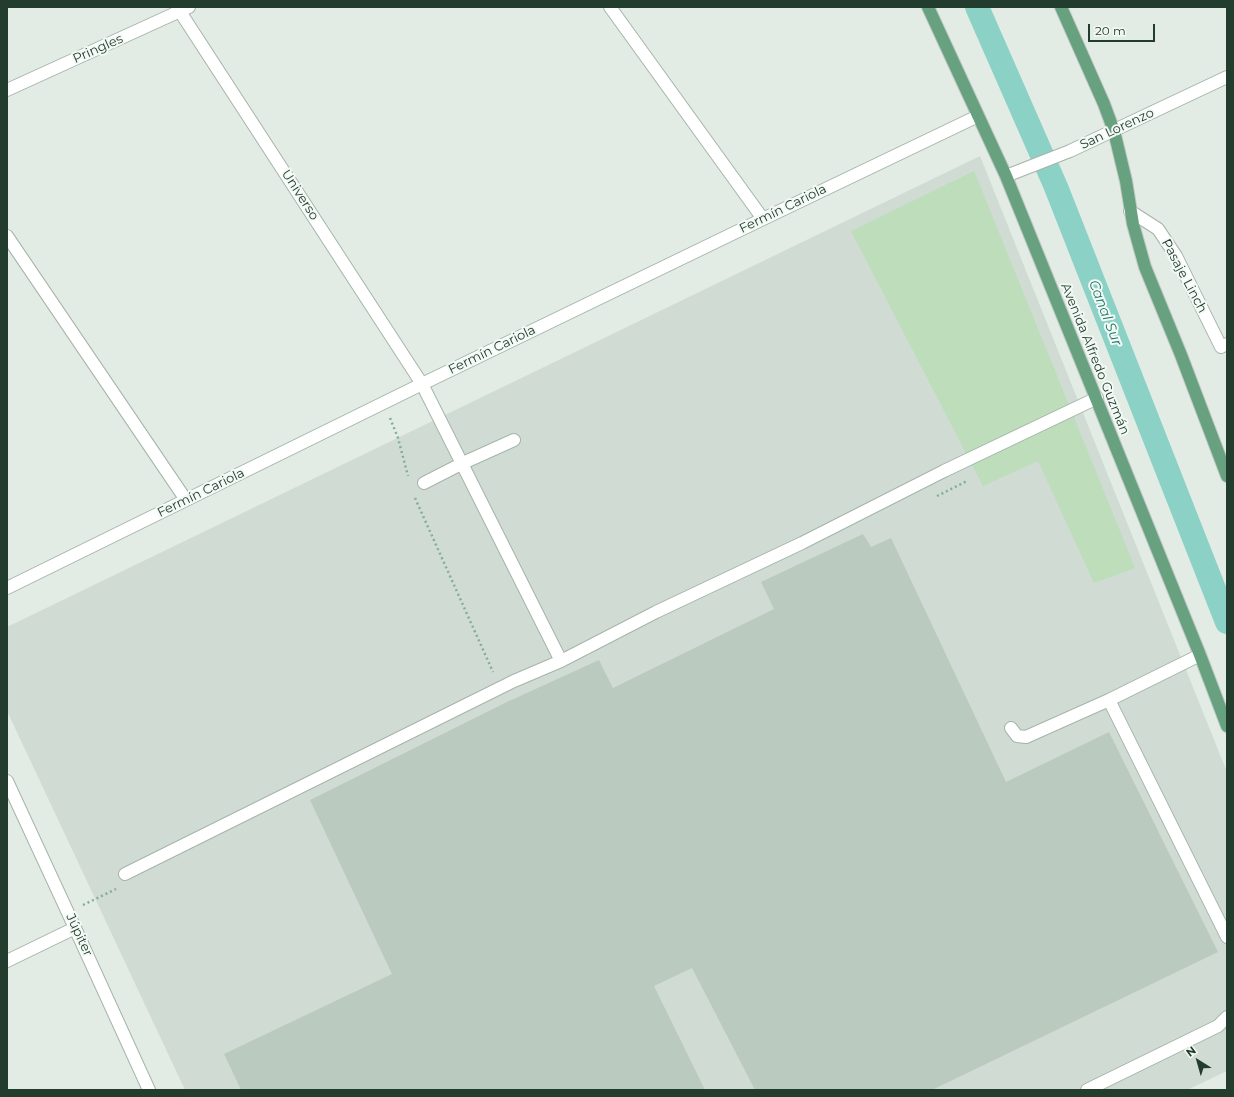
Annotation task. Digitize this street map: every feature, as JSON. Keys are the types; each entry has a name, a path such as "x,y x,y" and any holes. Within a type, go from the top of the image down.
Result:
{"main road":[{"name":"Avenida Alfredo Guzmán","path":"928,7 1006,176 1097,398 1227,726"},
{"path":"1061,7 1104,104 1114,131 1126,181 1132,224 1145,267 1181,355 1227,476"}],"street":[{"path":"610,7 763,219"},
{"name":"Pringles","path":"7,90 182,8"},
{"name":"Universo","path":"182,8 422,384 463,463 561,661"},
{"name":"San Lorenzo","path":"1006,176 1070,151 1227,77"},
{"name":"Fermín Cariola","path":"7,588 422,384 978,116"},
{"name":"Pasaje Linch","path":"1130,211 1158,228 1176,256 1221,347 1227,344"},
{"path":"7,236 186,500"},
{"path":"125,874 500,688 561,661 656,612 802,543 944,471 1097,398"},
{"path":"424,483 463,463 514,440"},
{"path":"1011,728 1017,736 1026,737 1109,700 1200,655"},
{"path":"1109,700 1227,937"},
{"name":"Júpiter","path":"7,781 76,928 149,1090"},
{"path":"7,961 76,928"},
{"path":"1087,1090 1218,1026 1227,1017"}],"path":[{"path":"384,403 398,438 408,479"},
{"path":"413,493 500,688"}],"shaded area":[{"path":"980,156 1227,772 1227,1071 1187,1090 185,1090 7,711 7,627"}],"green space":[{"path":"974,171 1135,568 1094,583 1038,461 983,486 851,231"}],"building":[{"path":"863,534 871,547 891,538 1006,782 1109,732 1218,952 932,1090 755,1090 692,968 654,986 705,1090 241,1090 224,1054 392,974 310,800 507,702 599,660 613,688 774,609 761,582"}],"waterway":[{"name":"Canal Sur","path":"977,7 1056,187 1227,622"}]}
